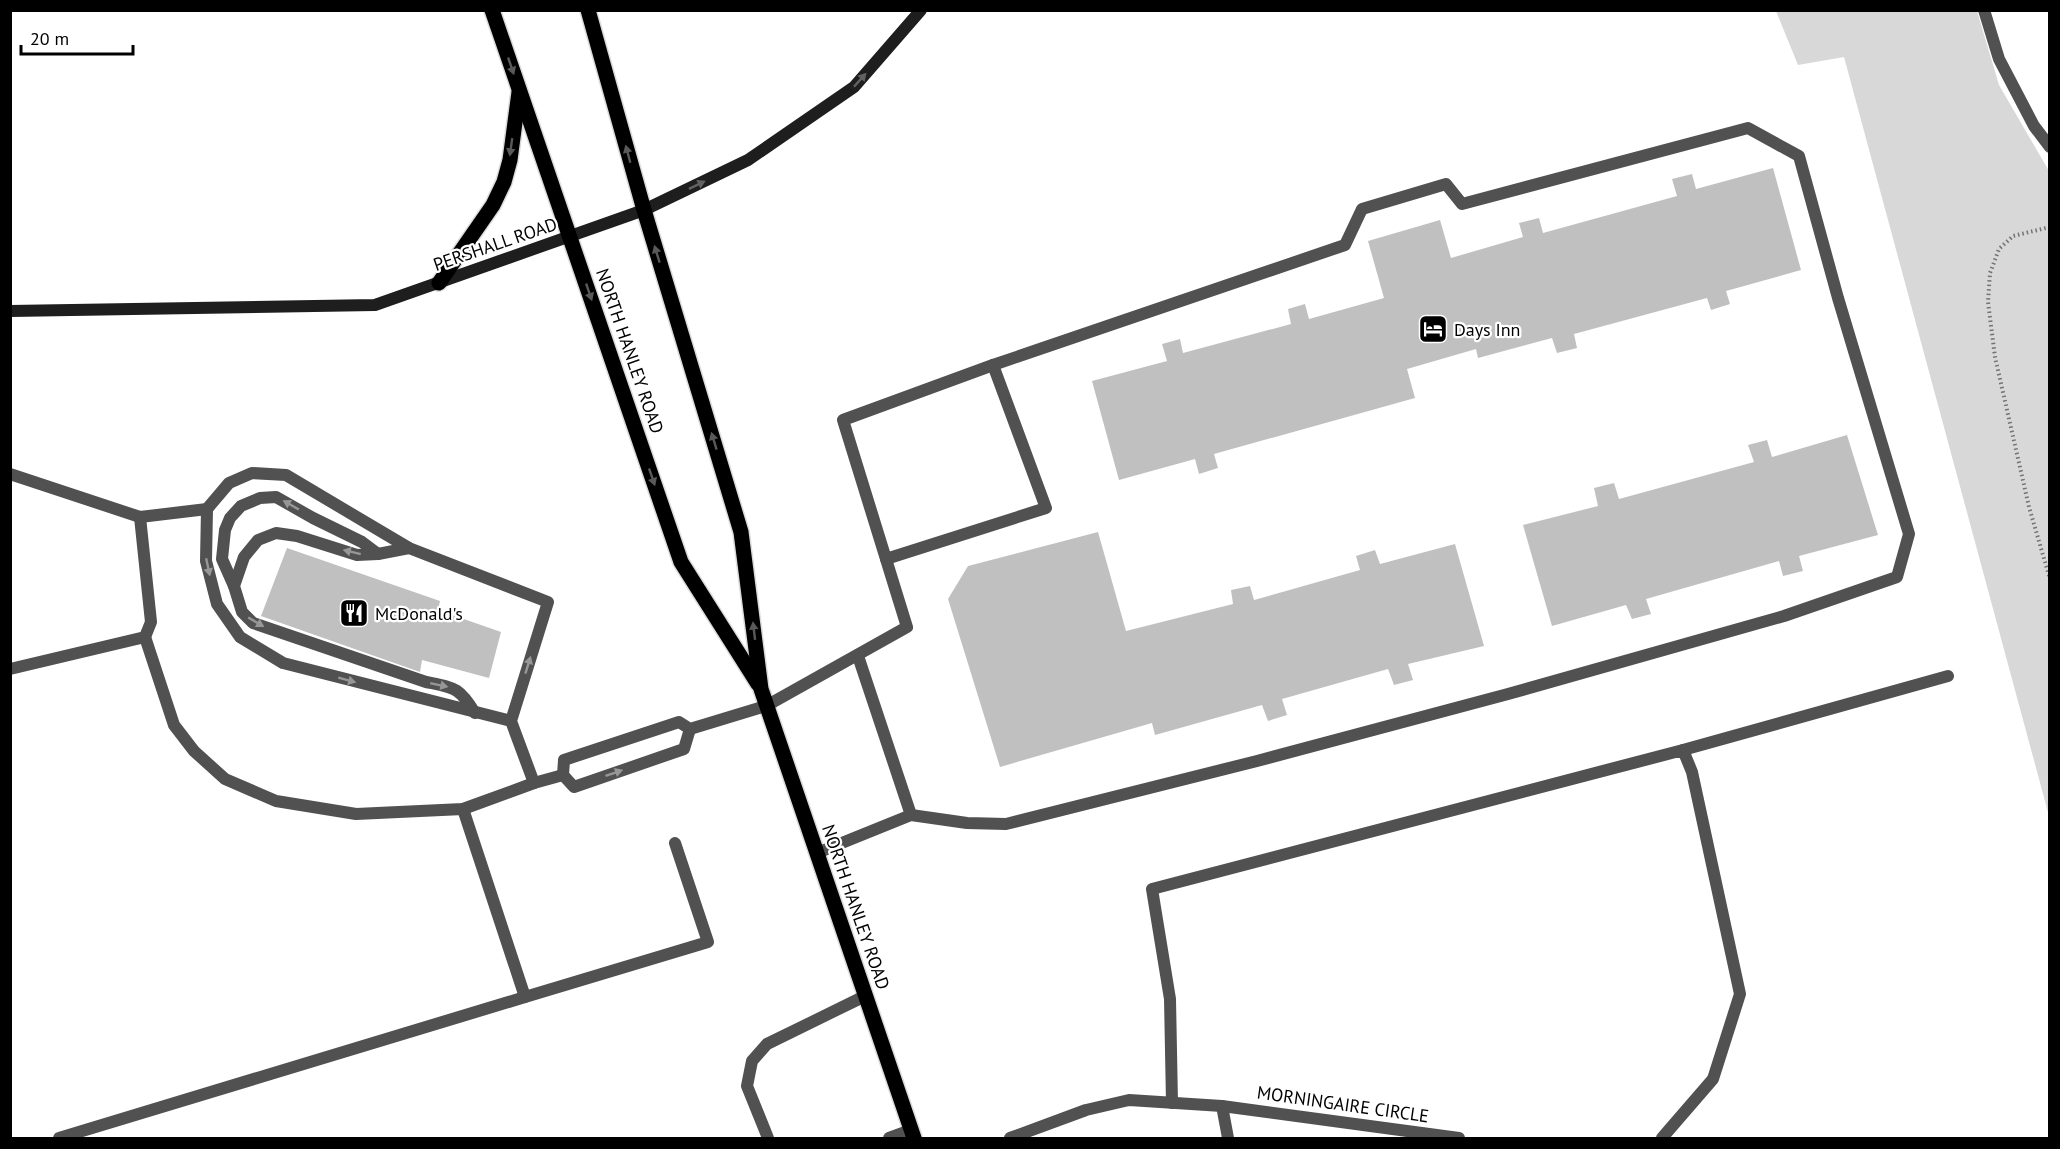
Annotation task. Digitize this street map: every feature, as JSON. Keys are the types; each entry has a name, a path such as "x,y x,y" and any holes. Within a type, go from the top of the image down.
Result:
{"main road":[{"name":"NORTH HANLEY ROAD","path":"492,10 681,562 761,689"},
{"name":"NORTH HANLEY ROAD","path":"588,10 644,210 741,532 761,689 913,1134"},
{"path":"440,283 493,205 504,182 510,160 519,89"}],"street":[{"name":"PERSHALL ROAD","path":"10,310 375,305 644,210 748,160 854,87 921,10"},
{"path":"1984,10 1999,59 2034,126 2049,147"},
{"path":"562,775 564,760 679,722 690,729 766,706 907,627 843,420 993,365 1345,245 1362,209 1446,184 1461,204 1748,128 1799,156 1835,287 1909,534 1897,577 1784,616 1269,758 1006,824 967,823 911,815 817,853"},
{"path":"886,559 1046,508 993,365"},
{"path":"10,474 140,517 207,509"},
{"path":"511,721 283,663 240,637 217,604 206,561 207,509 229,483 252,474 286,475 409,548 548,602 511,721 534,783"},
{"path":"378,554 362,542 276,497 260,498 241,506 230,518 225,530 222,559 242,612 253,623 426,682 449,687 464,695 476,713"},
{"path":"140,517 151,622 145,637 174,725 194,751 225,779 276,801 356,814 463,809 562,775"},
{"path":"234,586 244,557 258,540 276,533 305,538 357,555 378,554 409,548"},
{"path":"10,669 145,637"},
{"path":"858,656 911,815"},
{"path":"1172,1103 1170,999 1152,889 1683,750 1948,676"},
{"path":"562,775 574,787 684,749 690,729"},
{"path":"1662,1138 1713,1079 1740,994 1692,772 1683,750"},
{"path":"463,809 525,997"},
{"path":"59,1138 708,942 675,843"},
{"path":"768,1138 747,1086 752,1061 767,1044 865,996"},
{"name":"MORNINGAIRE CIRCLE","path":"1010,1138 1086,1110 1129,1100 1222,1106 1459,1138"},
{"path":"1222,1106 1228,1138"},
{"path":"889,1138 913,1134"}],"path":[{"path":"2049,227 2013,236 1999,249 1990,273 1988,302 1995,357 2029,507 2049,579"}],"shaded area":[{"path":"1776,11 1977,11 1999,85 2049,171 2049,816 1844,57 1798,65"}],"building":[{"name":"Days Inn","path":"1773,168 1801,270 1726,291 1730,304 1711,310 1707,298 1574,334 1577,348 1557,353 1552,338 1478,358 1476,349 1407,369 1415,398 1214,454 1218,468 1199,474 1195,459 1119,480 1092,381 1167,361 1162,344 1180,339 1183,353 1291,324 1288,309 1305,304 1309,319 1384,298 1368,241 1440,220 1451,258 1523,237 1519,223 1539,218 1543,233 1677,196 1672,179 1692,174 1696,189"},
{"path":"1847,435 1878,535 1799,556 1803,571 1783,576 1779,561 1646,599 1651,614 1632,619 1626,605 1552,626 1523,525 1598,506 1594,488 1614,483 1619,499 1754,462 1748,445 1767,440 1772,457"},
{"path":"1098,532 1126,631 1233,604 1231,590 1250,586 1254,600 1360,570 1356,556 1375,550 1380,564 1455,544 1484,646 1408,664 1413,680 1394,685 1388,669 1282,699 1287,715 1268,721 1262,705 1155,735 1152,723 1000,767 948,599 968,566"},
{"name":"McDonald's","path":"287,548 440,601 438,610 501,632 489,678 422,660 420,672 261,616"}],"place":[{"name":"Days Inn","path":"1433,329"},
{"name":"McDonald's","path":"354,613"}]}
